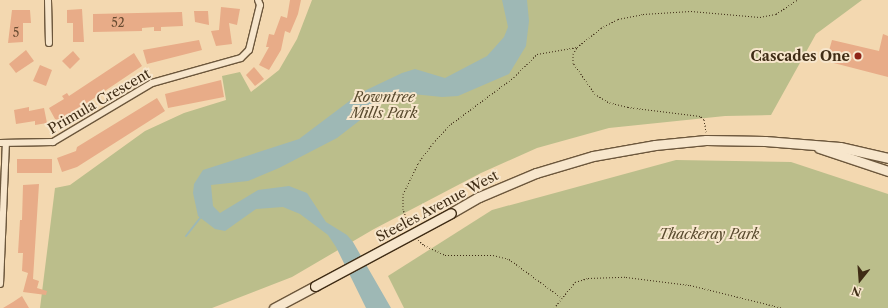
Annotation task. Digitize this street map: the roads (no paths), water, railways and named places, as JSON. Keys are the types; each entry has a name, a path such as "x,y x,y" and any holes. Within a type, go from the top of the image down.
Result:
{"main road":[{"name":"Steeles Avenue West","path":"274,308 451,212 504,186 574,161 642,146 706,140 758,141 840,147 888,158"},
{"name":"Steeles Avenue West","path":"814,146 838,156 888,171"}],"street":[{"path":"48,0 49,43"},
{"name":"Primula Crescent","path":"3,143 53,142 152,83 241,58 248,50 259,1"},
{"path":"0,284 3,143"}],"water":[{"path":"502,0 527,0 529,21 526,46 509,74 458,96 442,97 403,93 390,97 337,138 279,168 248,181 211,185 213,206 220,213 258,190 289,186 307,193 326,222 347,235 353,242 391,308 366,308 336,247 328,235 300,214 283,207 256,209 225,231 215,229 198,216 193,193 194,184 203,170 299,139 360,93 402,73 415,69 445,78 487,56 504,37 508,27"}],"waterway":[{"path":"186,236 201,217"}],"place":[{"name":"Cascades One","path":"858,56"}],"park label":[{"name":"Rowntree Mills Park","path":"384,106"},
{"name":"Thackeray Park","path":"709,234"}]}
